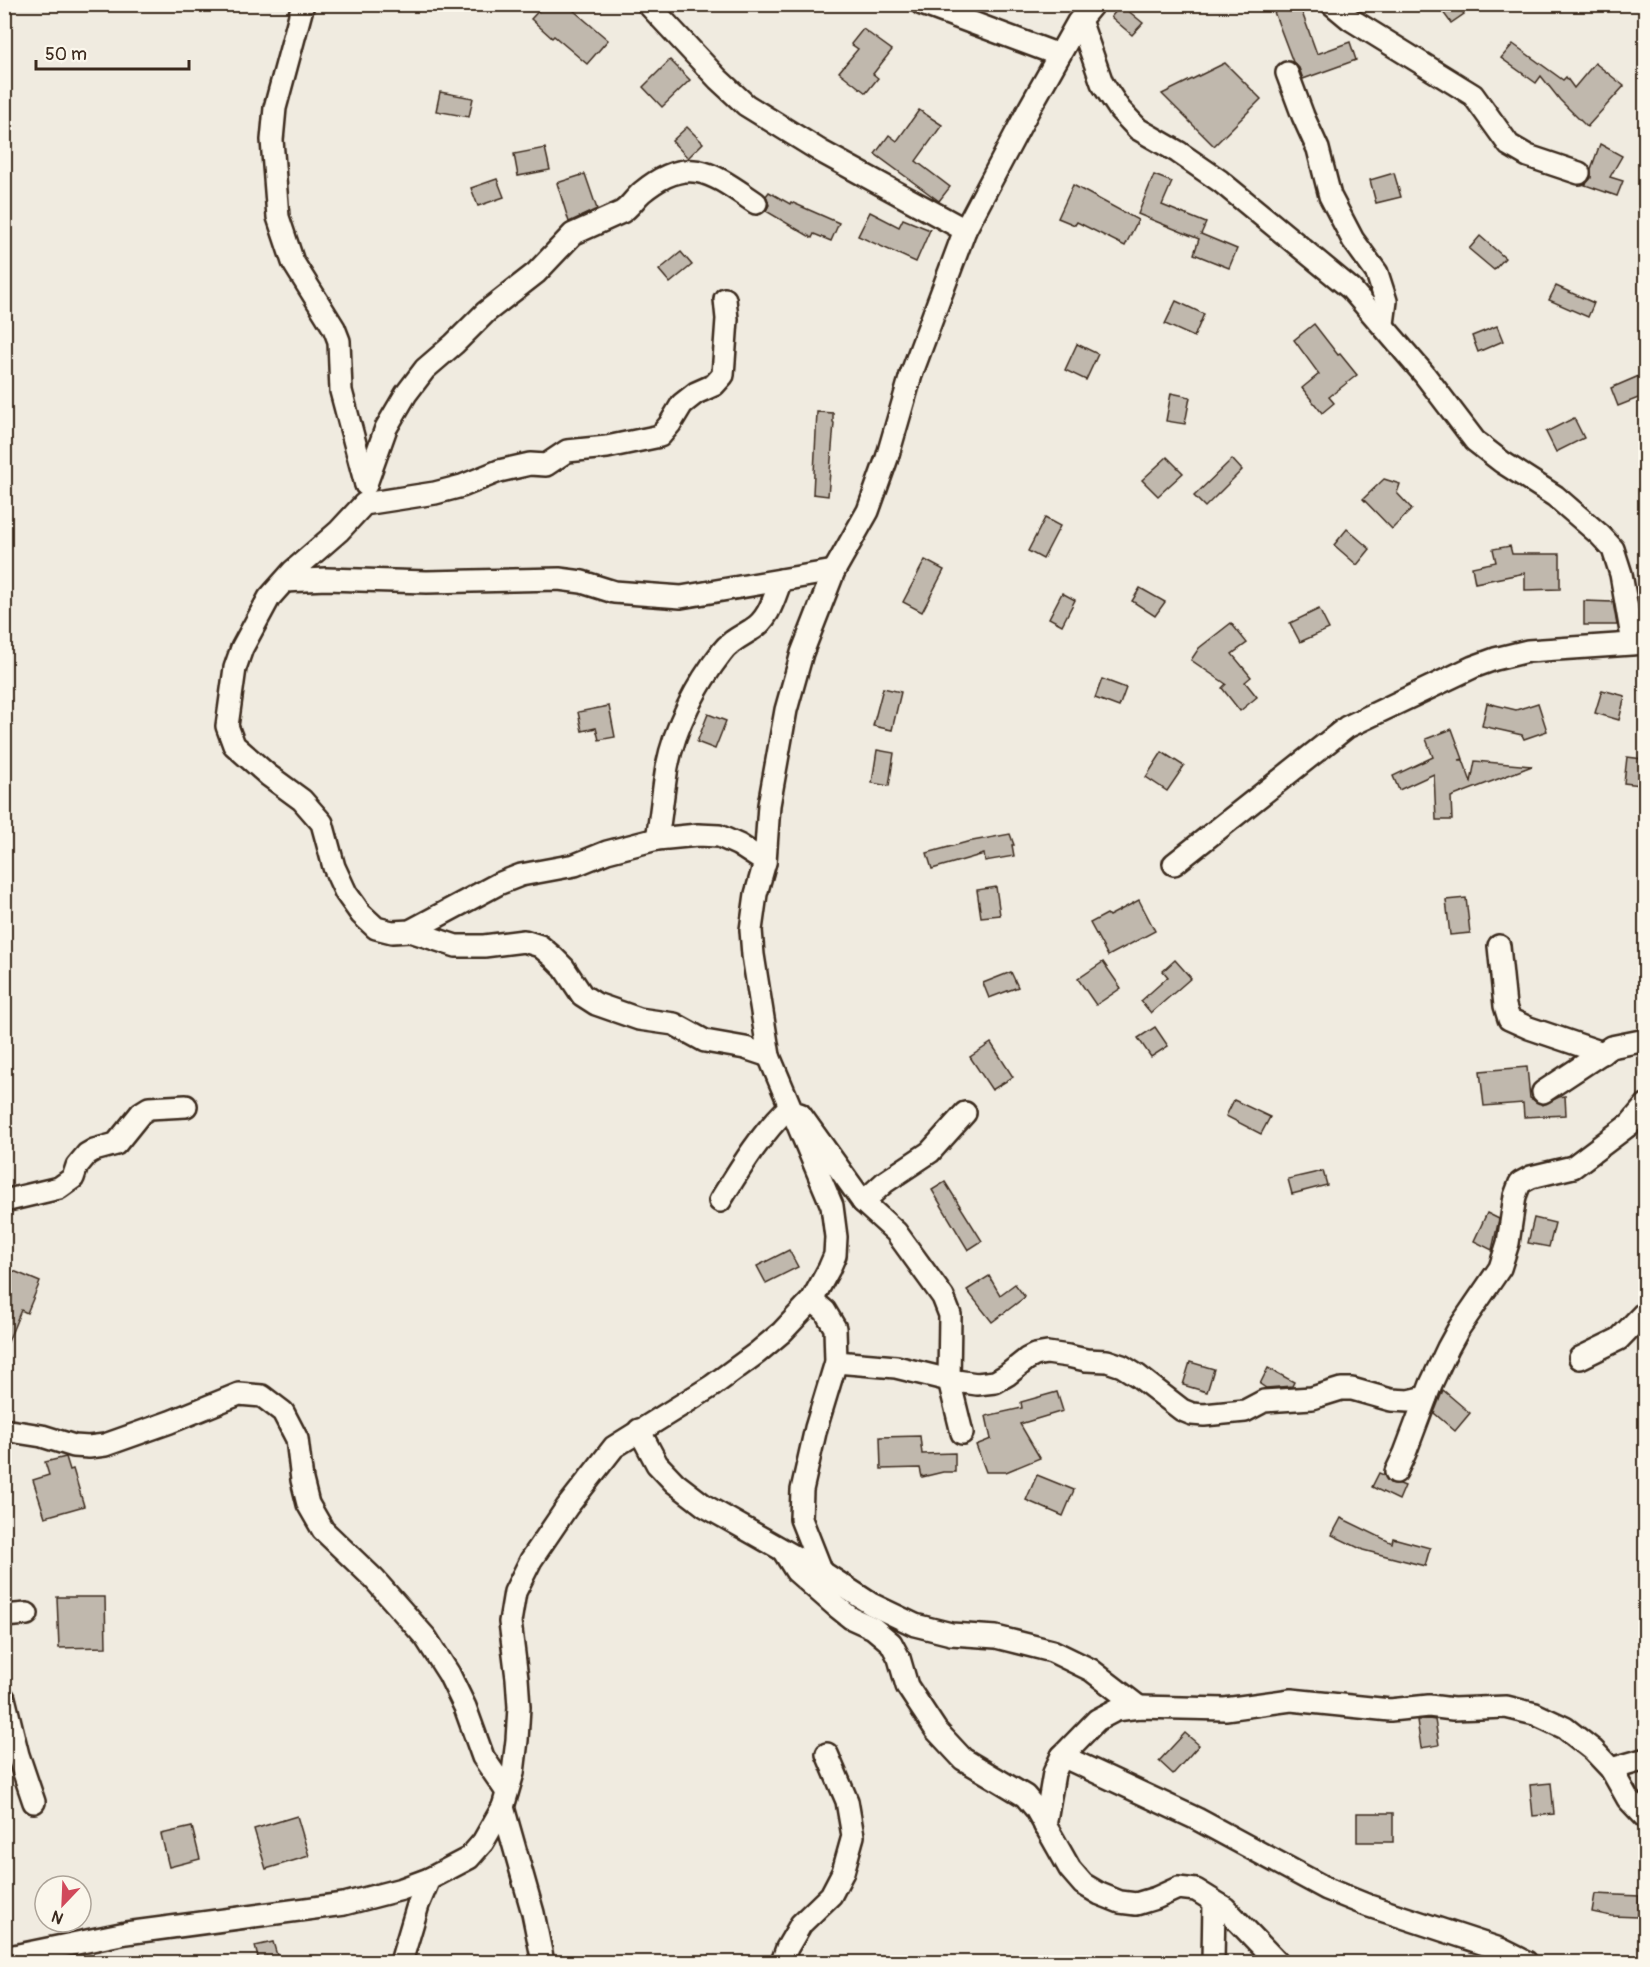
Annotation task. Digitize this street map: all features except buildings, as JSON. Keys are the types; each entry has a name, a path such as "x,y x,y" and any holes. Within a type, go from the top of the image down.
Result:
{"street":[{"path":"303,4 275,108 272,140 278,217 293,262 334,328 339,341 341,391 365,494"},
{"path":"648,4 718,79 746,105 841,162 965,230"},
{"path":"922,4 1059,55"},
{"path":"1332,4 1350,19 1473,95 1509,145 1528,156 1579,173"},
{"path":"4,1958 126,1933 344,1904 402,1889 429,1879 469,1857 483,1842 505,1800 513,1773 519,1707 518,1678 510,1622 515,1593 531,1560 614,1447 712,1386 757,1353 782,1332 812,1300 835,1255 836,1237 832,1206 769,1056 751,930 756,894 765,862 770,805 786,710 802,653 834,571 868,511 887,458 911,375 965,230 1029,108 1086,12"},
{"path":"1086,12 1102,83 1120,110 1138,129 1178,152 1220,181 1351,289 1424,374 1475,441 1502,462 1555,496 1613,549 1639,643 1528,651 1495,659 1395,703 1347,727 1174,864"},
{"path":"1287,73 1318,148 1330,196 1353,240 1377,273 1386,301 1383,324"},
{"path":"756,203 700,171 688,170 660,180 640,194 622,212 573,234 536,273 486,312 454,344 424,369 386,428 365,494 339,531 269,598 242,648 235,668 227,726 234,745 268,775 302,800 322,824 334,867 346,893 360,914 376,928 392,932 410,931 456,946 484,946 525,941 540,946 553,957 564,968 582,995 596,1004 639,1019 674,1024 705,1041 745,1048 769,1056"},
{"path":"365,494 435,493 462,486 499,471 530,464 546,465 567,451 607,447 660,436 682,404 696,393 714,385 723,375 727,319 725,299"},
{"path":"285,581 326,579 427,582 559,579 582,582 614,592 681,597 834,571"},
{"path":"657,839 667,766 676,735 697,690 724,649 738,636 752,630 765,618 781,580"},
{"path":"410,931 498,884 521,875 575,865 607,852 657,839 698,835 719,836 739,845 765,862"},
{"path":"1499,946 1505,1006 1509,1019 1523,1026 1603,1053"},
{"path":"1544,1092 1611,1047 1646,1040"},
{"path":"720,1201 786,1100"},
{"path":"786,1100 815,1132 862,1202 896,1232 943,1297 950,1315 949,1380 962,1433"},
{"path":"4,1201 59,1188 73,1179 77,1166 87,1154 116,1144 141,1113 149,1108 186,1106"},
{"path":"1396,1472 1448,1348 1500,1268 1508,1243 1515,1196 1520,1183 1531,1177 1574,1167 1630,1124 1646,1106"},
{"path":"862,1202 885,1182 930,1152 965,1113"},
{"path":"812,1300 825,1311 835,1328 836,1362 816,1428 802,1490 801,1519 822,1572"},
{"path":"1580,1358 1619,1338 1646,1311"},
{"path":"836,1362 896,1366 949,1380 977,1384 994,1382 1007,1376 1027,1359 1047,1353 1107,1361 1122,1366 1138,1376 1182,1410 1203,1415 1245,1412 1264,1401 1312,1398 1341,1389 1352,1389 1391,1400 1409,1401 1426,1397"},
{"path":"4,1430 42,1436 74,1446 89,1447 105,1445 239,1394 262,1396 284,1412 297,1439 302,1480 308,1503 323,1530 374,1579 426,1638 449,1674 465,1707 483,1757 505,1800 543,1962"},
{"path":"639,1430 657,1464 675,1483 705,1506 822,1572 871,1604 915,1625 951,1634 996,1637 1052,1651 1091,1670 1139,1707"},
{"path":"784,1552 796,1571 836,1606 851,1618 873,1628 891,1642 899,1658 907,1686 936,1730 963,1759 1025,1796 1036,1809 1070,1869 1083,1884 1120,1902 1136,1904 1178,1888 1196,1890 1224,1908 1277,1962"},
{"path":"4,1616 27,1614"},
{"path":"4,1698 18,1755 34,1803"},
{"path":"1045,1826 1054,1773 1062,1756 1097,1719 1116,1710 1139,1707 1225,1709 1291,1700 1390,1710 1429,1706 1453,1709 1506,1707 1534,1714 1565,1728 1593,1750 1611,1769 1628,1799 1646,1818"},
{"path":"782,1962 801,1924 831,1895 843,1872 853,1836 847,1801 827,1754"},
{"path":"1062,1756 1197,1819 1327,1889 1369,1906 1500,1948 1526,1962"},
{"path":"1611,1769 1646,1759"},
{"path":"401,1962 418,1905 429,1879"},
{"path":"1213,1962 1214,1902"}]}
